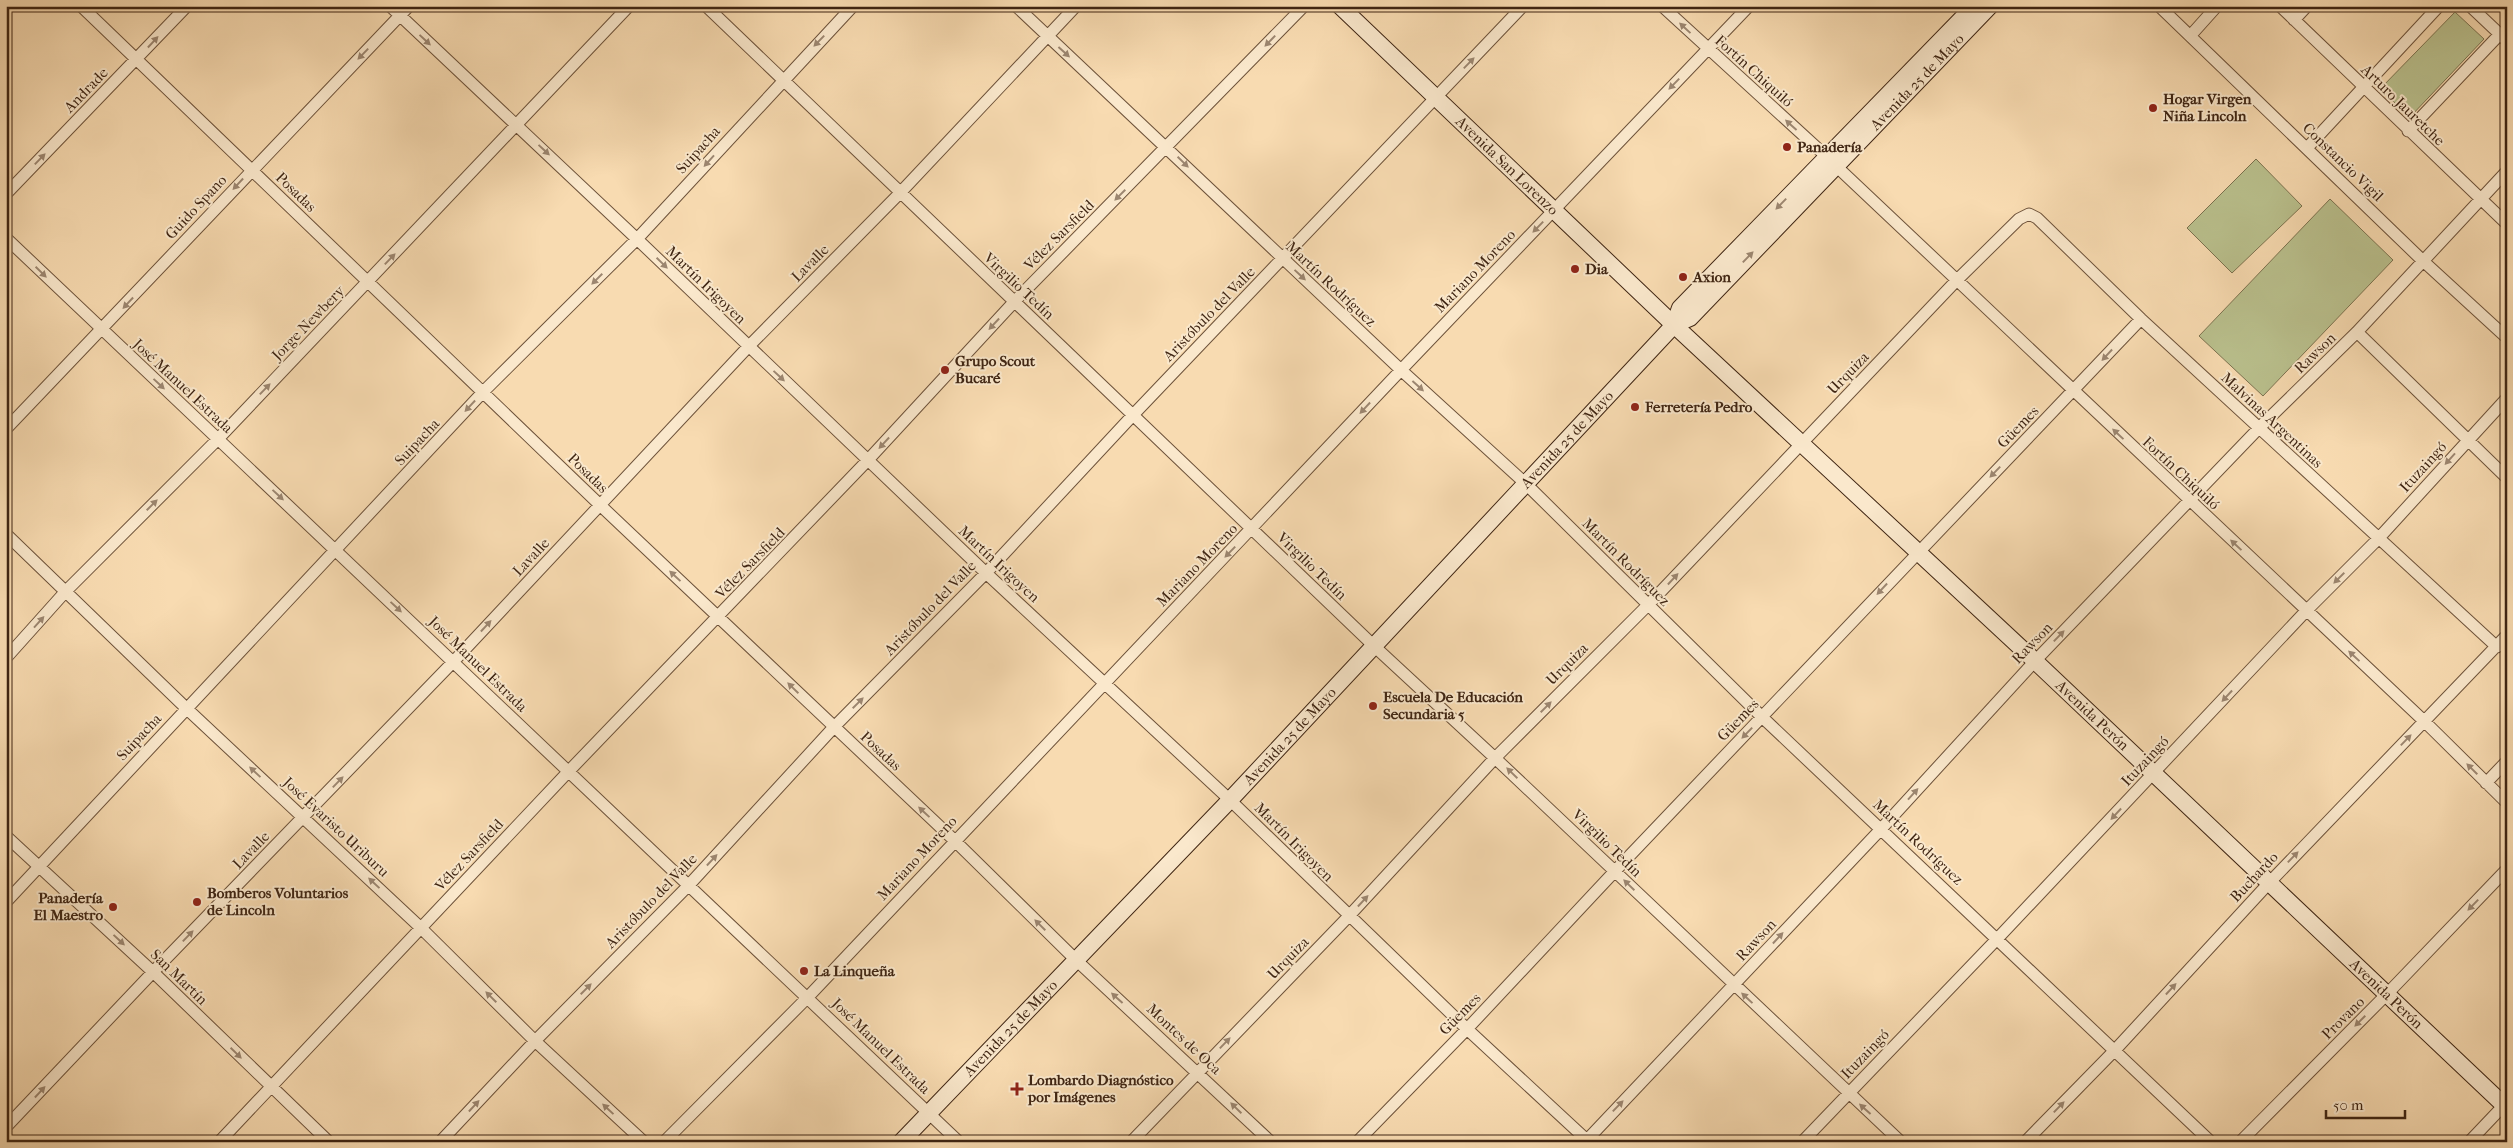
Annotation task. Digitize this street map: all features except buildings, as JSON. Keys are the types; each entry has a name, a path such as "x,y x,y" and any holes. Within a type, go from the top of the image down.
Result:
{"main road":[{"name":"Avenida San Lorenzo","path":"1340,6 1674,325"},
{"name":"Avenida 25 de Mayo","path":"901,1142 1230,800 1526,484 1674,325 1680,308 1831,161 1984,7"},
{"name":"Avenida Perón","path":"1674,325 1919,551 2506,1105"}],"street":[{"name":"Posadas","path":"81,6 600,505 954,840 1075,959"},
{"name":"Andrade","path":"6,194 187,6"},
{"name":"Martín Irigoyen","path":"390,6 518,125 986,573 1230,800 1348,917 1587,1141"},
{"name":"Guido Spano","path":"6,429 102,331 251,170 409,6"},
{"name":"Jorge Newbery","path":"6,658 66,591 218,438 518,125 629,6"},
{"name":"Virgilio Tedín","path":"706,6 784,79 900,194 1374,646 1901,1142"},
{"name":"Suipacha","path":"6,902 484,392 637,239 853,6"},
{"name":"Martín Rodríguez","path":"1016,6 1401,370 1526,484 1762,717 1882,828 2212,1142"},
{"name":"Lavalle","path":"6,1127 454,661 748,347 900,194 1076,6"},
{"name":"Vélez Sarsfield","path":"219,1142 568,772 868,460 1014,302 1304,6"},
{"name":"Aristóbulo del Valle","path":"440,1142 535,1041 688,886 834,727 986,573 1133,415 1523,6"},
{"name":"Fortín Chiquiló","path":"1662,6 1831,161 2424,722 2507,803"},
{"name":"Mariano Moreno","path":"664,1142 808,997 954,840 1749,6"},
{"name":"Constancio Vigil","path":"2159,6 2422,260 2507,338"},
{"path":"2191,35 2217,6"},
{"name":"Arturo Jauretche","path":"2280,6 2364,89 2507,224"},
{"path":"2294,20 2307,6"},
{"path":"2307,148 2364,89 2439,6"},
{"path":"2408,131 2503,38 2470,6"},
{"name":"Rawson","path":"1587,1141 1882,828 2035,661 2190,502 2260,427 2357,332 2422,260 2507,171"},
{"name":"Urquiza","path":"1131,1142 1348,917 1495,758 1648,605 1956,281 2019,219 2029,214"},
{"name":"Malvinas Argentinas","path":"2029,214 2037,218 2141,319 2496,646"},
{"name":"José Manuel Estrada","path":"6,238 959,1142"},
{"name":"Güemes","path":"1357,1142 1467,1029 1614,871 2141,319"},
{"path":"2357,332 2507,478"},
{"name":"Ituzaingó","path":"1802,1142 2154,774 2306,611 2378,539 2507,398"},
{"name":"José Evaristo Uriburu","path":"6,534 186,708 421,928 535,1041 644,1142"},
{"name":"Buchardo","path":"2025,1142 2116,1049 2269,883 2507,636"},
{"path":"2486,783 2507,761"},
{"name":"San Martín","path":"6,836 153,972 329,1142"},
{"name":"Provano","path":"2240,1142 2387,994 2507,869"},
{"name":"Montes de Oca","path":"1075,959 1271,1142"},
{"path":"2469,1142 2506,1105"}],"green space":[{"path":"2455,12 2484,39 2410,117 2380,89"},
{"path":"2256,159 2302,206 2232,273 2187,228"},
{"path":"2330,199 2393,260 2263,396 2199,336"}],"place":[{"name":"Hogar Virgen Niña Lincoln","path":"2153,108"},
{"name":"Panadería","path":"1787,147"},
{"name":"Dia","path":"1575,269"},
{"name":"Axion","path":"1683,277"},
{"name":"Grupo Scout Bucaré","path":"945,370"},
{"name":"Ferretería Pedro","path":"1635,407"},
{"name":"Escuela De Educación Secundaria 5","path":"1373,706"},
{"name":"Bomberos Voluntarios de Lincoln","path":"197,902"},
{"name":"Panadería El Maestro","path":"113,907"},
{"name":"La Linqueña","path":"804,971"},
{"name":"Lombardo Diagnóstico por Imágenes","path":"1017,1089"}]}
